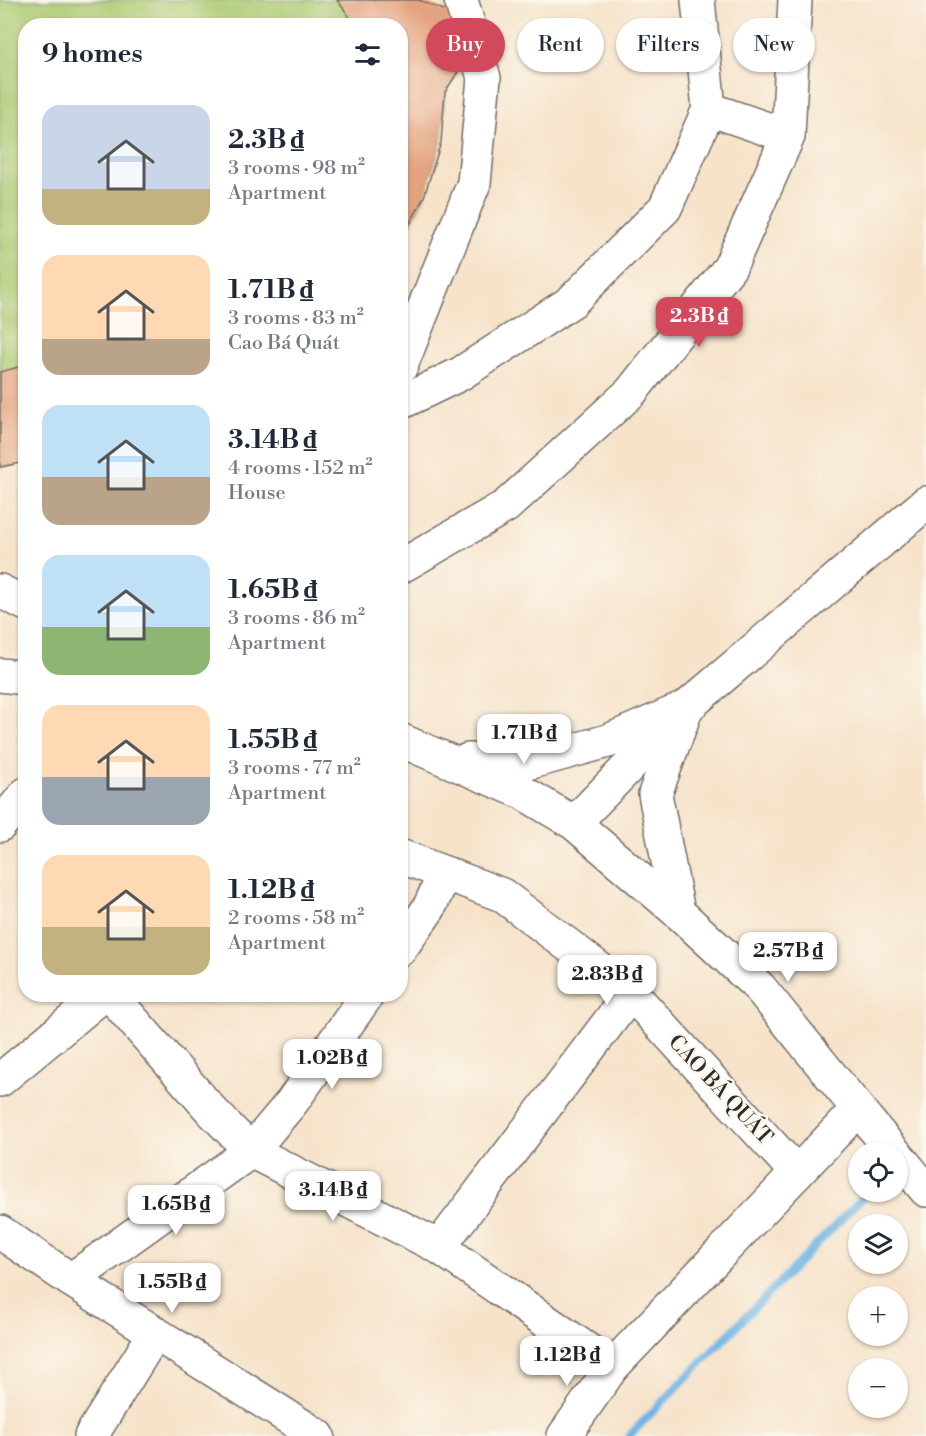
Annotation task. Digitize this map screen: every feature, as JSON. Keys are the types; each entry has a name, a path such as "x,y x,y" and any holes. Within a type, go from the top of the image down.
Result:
{"street":[{"path":"408,348 474,183 484,78 461,0"},
{"path":"408,399 460,374 571,302 665,208 709,109 698,0"},
{"path":"408,562 506,506 631,392 730,267 788,136 795,0"},
{"path":"709,109 788,136"},
{"path":"574,823 687,707 926,503"},
{"path":"0,591 18,600"},
{"path":"0,675 18,677"},
{"path":"448,760 528,763 608,741 687,707"},
{"path":"678,912 664,850 655,794 687,707"},
{"path":"408,743 522,792 574,823 678,912 760,988 886,1142"},
{"path":"0,825 18,804"},
{"path":"0,832 18,829"},
{"name":"CAO BÁ QUÁT","path":"408,859 502,895 631,993 797,1173"},
{"path":"408,938 429,908 445,873"},
{"path":"439,1247 631,993"},
{"path":"0,1080 94,1002"},
{"path":"117,1002 251,1151 439,1247 612,1367"},
{"path":"71,1280 251,1151 292,1102 362,1002"},
{"path":"564,1436 612,1367 858,1109"},
{"path":"908,1168 926,1190"},
{"path":"0,1232 71,1280 318,1436"},
{"path":"91,1436 155,1333"}],"green space":[{"path":"0,0 419,0 431,18 426,18 426,72 458,72 445,92 441,142 424,197 408,228 408,18 18,18 18,463 0,467"}],"building":[{"path":"337,0 419,0 449,12 451,18 426,18 426,72 458,72 445,92 441,142 424,197 408,227 408,18 350,18"},
{"path":"18,367 18,464 0,467 0,372"}],"waterway":[{"path":"629,1436 858,1202"}]}
